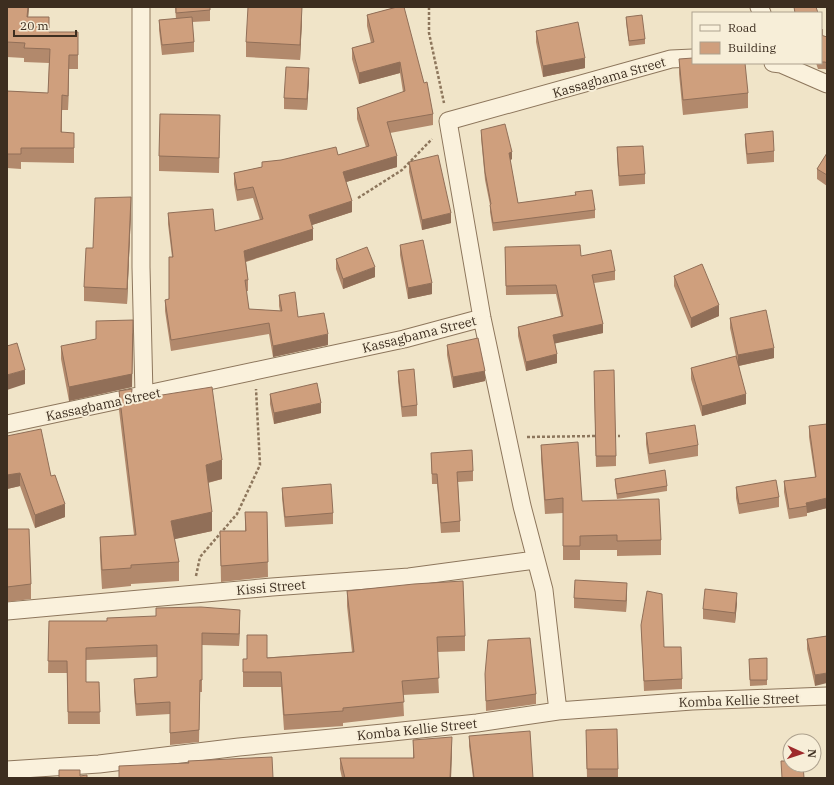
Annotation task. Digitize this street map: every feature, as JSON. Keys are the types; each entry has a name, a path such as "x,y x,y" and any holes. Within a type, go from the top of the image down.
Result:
{"street":[{"path":"141,7 141,260 144,395"},
{"name":"Kassagbama Street","path":"7,424 251,373 404,339 482,318 448,121 671,59 692,58"},
{"path":"780,64 827,84"},
{"path":"482,318 522,506 546,605 558,710"},
{"name":"Kissi Street","path":"7,611 193,594 409,577 535,560"},
{"name":"Komba Kellie Street","path":"7,770 100,771 239,747 477,723 558,710 692,701 827,696"}],"path":[{"path":"358,198 402,170 448,121 429,33 429,7"},
{"path":"193,594 200,557 236,514 260,465 256,389 251,373"},
{"path":"508,437 604,436"},
{"path":"612,436 620,436"}],"building":[{"path":"7,7 28,7 27,17 49,17 49,32 78,32 78,55 69,55 68,96 62,95 61,132 74,133 74,148 21,148 21,154 7,154 7,91 48,93 50,49 24,48 25,43 7,42"},
{"path":"176,7 210,7 210,10 176,13"},
{"path":"248,7 302,7 300,45 246,42"},
{"path":"397,7 404,7 424,83 427,82 433,114 387,122 397,156 343,172 352,201 309,215 313,229 244,251 248,280 245,280 249,309 282,311 279,295 295,292 298,317 324,313 328,334 273,346 269,323 171,340 165,300 169,299 169,257 173,257 168,213 213,209 215,231 263,219 253,187 237,190 234,173 262,167 262,162 281,160 336,147 338,155 369,146 357,108 405,91 400,62 359,73 352,48 374,42 367,15"},
{"path":"794,7 816,7 818,12 795,12"},
{"path":"642,15 645,39 629,41 626,17"},
{"path":"192,17 194,42 162,45 159,20"},
{"path":"578,22 585,58 543,66 536,31"},
{"path":"822,35 827,37 827,63 822,62"},
{"path":"692,58 692,64 745,64 748,93 683,100 679,59"},
{"path":"286,67 309,68 307,99 284,98"},
{"path":"160,114 220,115 219,158 159,156"},
{"path":"505,124 512,152 509,153 518,203 576,195 575,192 592,190 595,210 493,223 485,172 481,130"},
{"path":"773,131 774,151 747,154 745,134"},
{"path":"643,146 645,174 619,176 617,147"},
{"path":"827,153 827,175 817,169"},
{"path":"438,155 451,213 422,220 409,162"},
{"path":"131,197 127,289 84,287 86,248 93,248 95,198"},
{"path":"423,240 432,283 408,288 400,245"},
{"path":"580,245 581,256 611,250 615,271 592,275 603,324 553,335 557,354 526,362 518,327 563,316 556,285 506,286 505,247"},
{"path":"367,247 375,267 343,279 336,259"},
{"path":"702,264 719,305 691,318 674,276"},
{"path":"766,310 774,348 738,355 730,318"},
{"path":"133,320 132,374 69,387 61,346 96,339 96,321"},
{"path":"478,338 485,371 453,377 447,345"},
{"path":"17,343 25,370 7,375 7,346"},
{"path":"736,356 746,394 702,406 691,368"},
{"path":"414,369 417,405 402,407 398,371"},
{"path":"614,370 616,456 596,456 594,371"},
{"path":"317,383 321,403 274,413 270,394"},
{"path":"212,387 222,460 206,465 212,512 171,521 179,562 131,565 131,568 102,570 100,537 136,535 119,391 132,389 131,400"},
{"path":"827,424 827,498 806,503 807,506 789,509 784,481 816,477 809,426"},
{"path":"695,425 698,445 649,454 646,433"},
{"path":"41,429 51,476 55,475 65,504 35,515 20,473 7,475 7,436"},
{"path":"578,442 582,501 659,499 661,540 617,541 617,535 580,536 580,546 563,546 563,498 545,500 541,445"},
{"path":"472,450 473,471 457,472 460,521 441,523 437,474 432,474 431,453"},
{"path":"665,470 667,486 617,494 615,479"},
{"path":"776,480 779,497 739,504 736,487"},
{"path":"331,484 333,513 285,517 282,488"},
{"path":"245,512 267,512 268,562 221,566 220,531 246,531"},
{"path":"7,529 29,529 31,584 7,587"},
{"path":"575,580 627,583 626,601 574,598"},
{"path":"463,581 465,636 437,637 439,678 402,681 404,702 343,708 343,711 284,715 281,672 243,672 243,659 247,659 247,635 267,635 267,658 354,652 347,591 414,584"},
{"path":"705,589 737,593 735,613 703,609"},
{"path":"647,591 662,594 664,647 681,647 682,679 644,681 641,625"},
{"path":"201,607 240,610 239,634 202,633 202,680 200,680 199,730 170,733 170,702 136,704 134,679 157,677 157,645 86,648 86,682 99,682 100,712 68,712 67,661 48,661 49,621 107,621 107,618 156,616 156,608"},
{"path":"827,636 827,673 815,675 807,639"},
{"path":"530,638 536,694 486,701 485,674 488,640"},
{"path":"767,658 767,680 750,680 749,659"},
{"path":"617,729 618,769 587,769 586,730"},
{"path":"530,731 533,778 474,778 469,736"},
{"path":"452,737 450,778 345,778 340,758 414,758 413,740"},
{"path":"272,757 273,778 119,778 119,766"},
{"path":"781,761 782,773 804,773 804,778 782,778"},
{"path":"59,770 80,770 80,776 87,775 87,778 59,778"}]}
